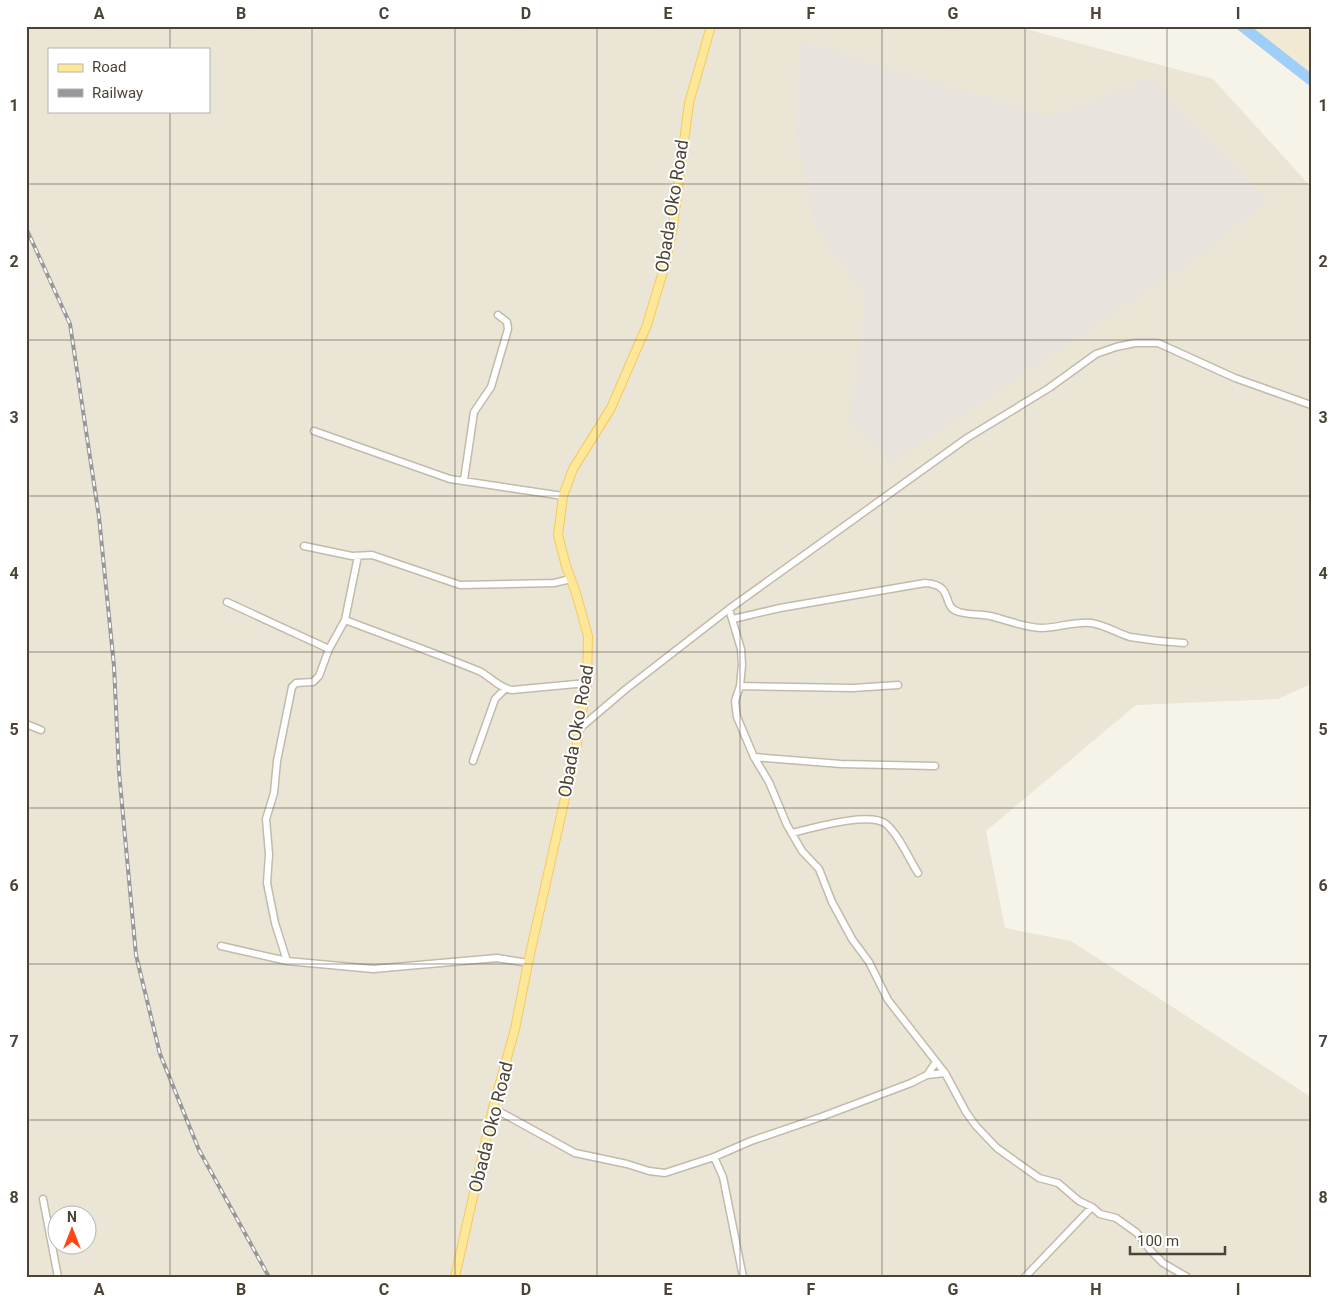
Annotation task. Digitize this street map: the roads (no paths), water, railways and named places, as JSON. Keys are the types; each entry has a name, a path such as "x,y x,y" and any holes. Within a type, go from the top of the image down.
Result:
{"main road":[{"name":"Obada Oko Road","path":"455,1277 493,1108 515,1029 579,730 587,683 588,636 558,535 563,496 573,469 611,408 647,325 665,265 673,226 689,103 710,26"}],"street":[{"path":"464,480 474,412 491,387 508,328 507,322 498,315"},
{"path":"579,730 626,689 729,609 967,438 1049,388 1096,354 1135,343 1164,344 1235,378 1311,405"},
{"path":"314,431 450,479 563,496"},
{"path":"304,546 352,556 372,555 460,584 554,583 571,579"},
{"path":"287,961 275,923 267,883 269,854 266,819 274,793 277,761 292,687 296,683 309,684 316,680 329,649 345,620 358,556"},
{"path":"732,619 780,608 925,583 940,586 954,610 962,613 988,615 1027,627 1045,628 1073,623 1090,623 1105,626 1132,637 1184,643"},
{"path":"227,602 329,649"},
{"path":"729,609 741,649 740,686 736,701 738,718 754,757 769,782 780,812 802,852 819,869 836,909 852,939 869,962 888,1000 945,1073 966,1112 976,1126 996,1148 1040,1178 1058,1182 1079,1201 1092,1207 1100,1214 1116,1218 1137,1233 1163,1263 1187,1277"},
{"path":"345,620 438,654 488,675 505,689 512,690 587,683"},
{"path":"740,686 853,688 898,685"},
{"path":"473,761 495,699 505,689"},
{"path":"26,724 41,730"},
{"path":"754,757 841,764 935,766"},
{"path":"792,833 861,819 873,819 884,823 892,829 918,873"},
{"path":"221,946 287,961 373,969 497,958 528,963"},
{"path":"927,1075 936,1062"},
{"path":"493,1108 575,1153 627,1164 649,1171 666,1172 714,1157 751,1141 821,1117 927,1075 945,1073"},
{"path":"714,1157 723,1177 743,1277"},
{"path":"42,1199 58,1277"},
{"path":"1025,1277 1092,1207"}],"waterway":[{"path":"1242,26 1311,80"}],"railway":[{"path":"26,228 70,324 99,517 114,666 119,772 136,955 160,1054 199,1150 269,1277"}]}
